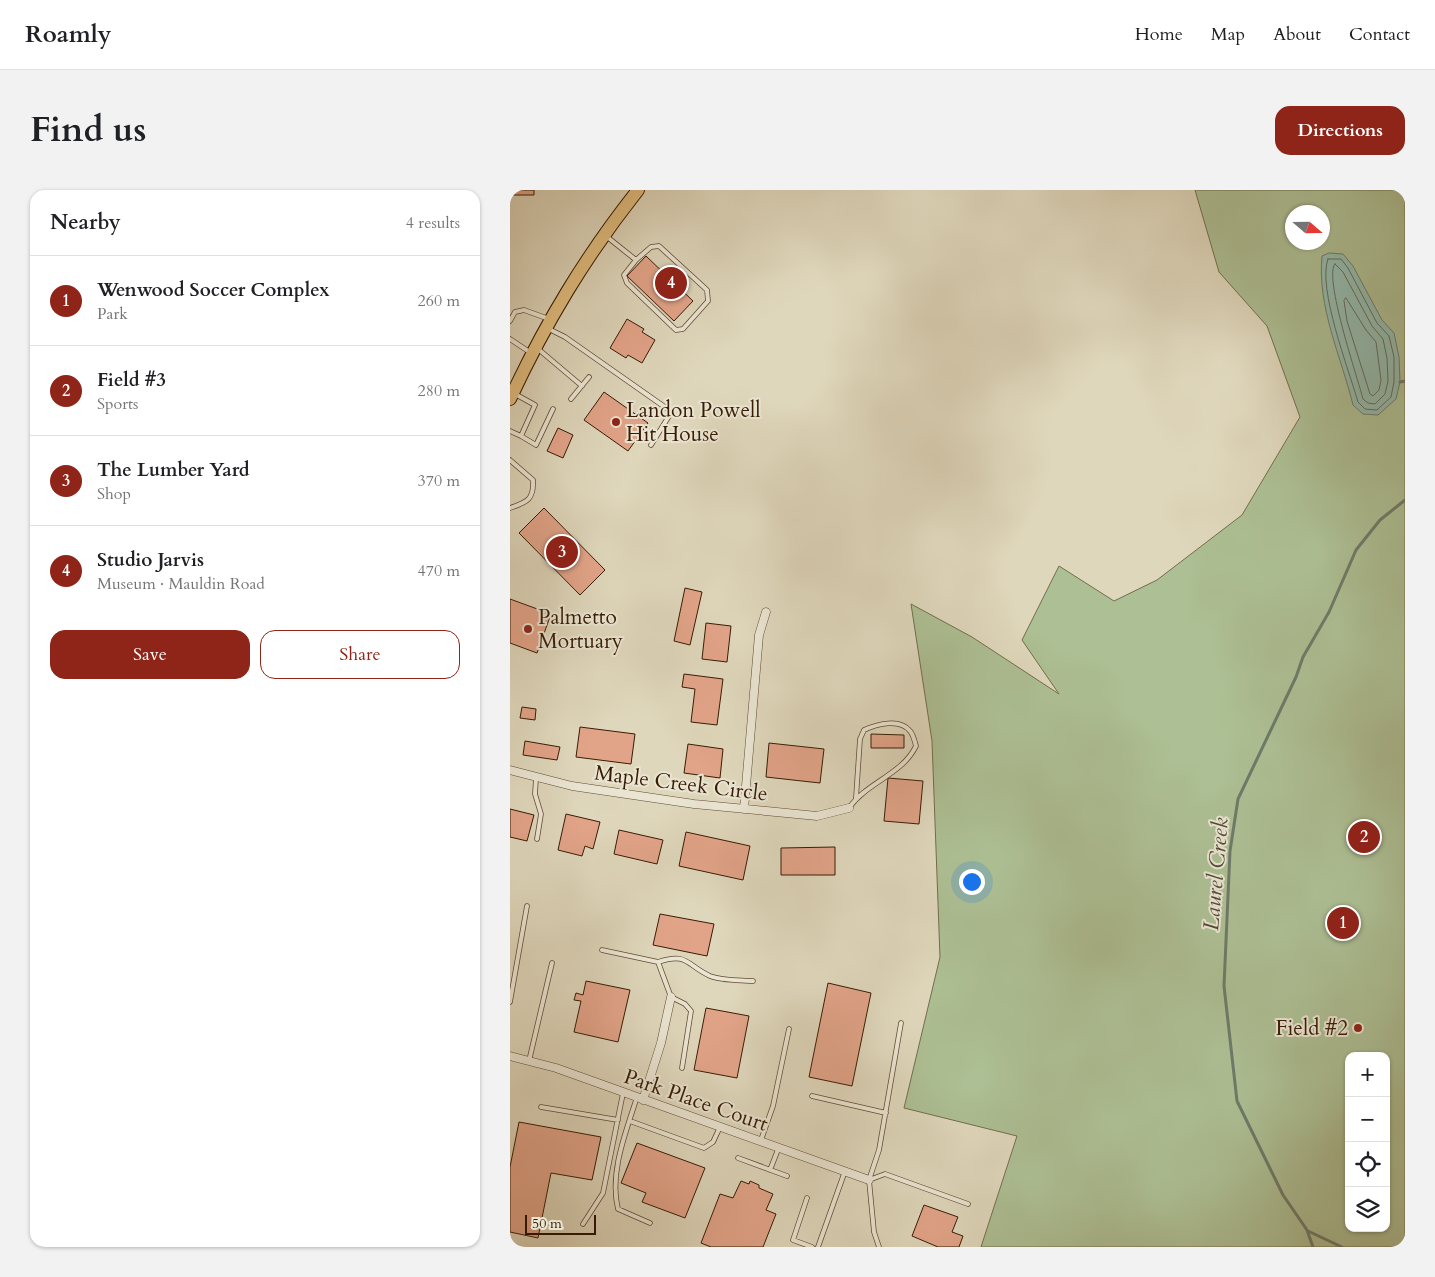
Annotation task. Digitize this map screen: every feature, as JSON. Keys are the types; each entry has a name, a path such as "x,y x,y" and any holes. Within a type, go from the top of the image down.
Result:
{"main road":[{"path":"511,396 547,323 604,235 638,190"}],"street":[{"path":"744,809 754,674 759,635 766,612"},
{"name":"Maple Creek Circle","path":"510,770 536,778 604,792 744,809 817,816 849,808"},
{"path":"640,1099 661,1043 671,996"},
{"name":"Park Place Court","path":"510,1056 529,1060 869,1180"}],"lane":[{"path":"604,235 636,260"},
{"path":"659,246 707,290 708,301 683,329 676,330 627,284 624,275 636,260 651,247 659,246"},
{"path":"510,321 515,312 524,310 547,323 564,337 669,410 670,416 651,445"},
{"path":"510,339 533,350 582,386"},
{"path":"571,399 589,377"},
{"path":"511,396 534,405 521,436"},
{"path":"510,431 536,445 553,409"},
{"path":"510,460 533,480 534,493 528,501 510,508"},
{"path":"849,808 856,798 910,760 916,746 911,731 902,725 891,723 864,730 860,739 856,798"},
{"path":"536,778 535,797 541,814 537,839"},
{"path":"510,1002 527,906"},
{"path":"602,950 658,962 675,957 693,963 711,976 753,981"},
{"path":"658,962 671,996 685,1004 691,1011 682,1068"},
{"path":"529,1060 552,963"},
{"path":"879,1247 874,1232 869,1180 879,1150 901,1023"},
{"path":"760,1141 773,1106 789,1029"},
{"path":"583,1224 603,1193 623,1093"},
{"path":"812,1096 886,1113"},
{"path":"640,1099 630,1121 614,1191 618,1209 650,1223"},
{"path":"541,1107 618,1120"},
{"path":"630,1121 704,1148 713,1142 720,1127"},
{"path":"770,1170 778,1147"},
{"path":"738,1158 787,1176"},
{"path":"818,1247 845,1171"},
{"path":"869,1180 885,1174 968,1204"},
{"path":"807,1198 793,1240 812,1247"}],"green space":[{"path":"1195,190 1405,190 1405,1247 981,1247 1017,1136 904,1108 940,957 932,741 911,604 972,637 1059,694 1022,640 1059,566 1114,601 1157,580 1242,515 1300,417 1267,326 1219,272"}],"water":[{"path":"1329,253 1343,254 1353,266 1382,320 1394,333 1399,357 1400,382 1396,399 1378,415 1363,414 1353,405 1326,313 1323,294 1322,256"}],"building":[{"path":"510,190 534,190 534,195 510,195"},
{"path":"646,256 693,301 674,321 627,276"},
{"path":"627,319 644,329 642,332 655,340 642,363 628,355 626,358 610,348"},
{"name":"Landon Powell Hit House","path":"604,392 648,423 628,451 584,420"},
{"path":"558,428 573,435 563,458 547,451"},
{"path":"544,508 605,570 580,595 519,533"},
{"path":"685,588 702,592 690,645 674,641"},
{"name":"Palmetto Mortuary","path":"510,599 551,614 537,653 510,643"},
{"path":"706,623 731,626 727,662 702,659"},
{"path":"684,674 723,679 717,725 691,722 695,689 682,687"},
{"path":"522,707 536,709 535,720 520,718"},
{"path":"580,727 635,734 631,764 576,757"},
{"path":"871,734 904,735 904,748 871,748"},
{"path":"525,741 560,747 557,760 523,755"},
{"path":"769,743 824,749 820,783 766,777"},
{"path":"688,744 723,749 720,778 684,773"},
{"path":"888,778 923,781 919,824 884,821"},
{"path":"510,809 534,815 527,841 510,837"},
{"path":"566,814 600,822 593,849 585,846 582,856 558,850"},
{"path":"619,830 663,840 657,864 614,854"},
{"path":"686,832 750,846 743,880 679,866"},
{"path":"835,847 835,875 781,875 781,848"},
{"path":"660,914 714,924 707,956 653,945"},
{"path":"586,981 630,990 618,1042 574,1032 581,1001 574,1000 576,993 583,995"},
{"path":"828,983 871,993 852,1086 809,1077"},
{"path":"706,1008 749,1016 737,1078 694,1070"},
{"path":"519,1122 601,1137 592,1180 551,1173 538,1238 510,1232 510,1167"},
{"path":"637,1143 705,1168 685,1218 642,1202 646,1193 621,1183"},
{"path":"741,1181 749,1184 750,1181 759,1185 759,1188 773,1194 766,1210 776,1214 763,1247 711,1247 701,1243 720,1194 733,1198"},
{"path":"924,1205 958,1217 952,1232 963,1236 959,1247 938,1247 912,1236"}],"waterway":[{"path":"1400,382 1405,381"},
{"name":"Laurel Creek","path":"1313,1247 1307,1230 1283,1195 1237,1101 1224,986 1230,851 1238,799 1296,677 1303,657 1329,612 1356,550 1380,520 1405,500"},
{"path":"1308,1231 1342,1247"}],"place":[{"name":"Studio Jarvis","path":"671,283"},
{"name":"Landon Powell Hit House","path":"616,422"},
{"name":"The Lumber Yard","path":"562,552"},
{"name":"Palmetto Mortuary","path":"528,629"},
{"name":"Field #3","path":"1364,837"},
{"name":"Wenwood Soccer Complex","path":"1343,923"},
{"name":"Field #2","path":"1358,1028"}]}
